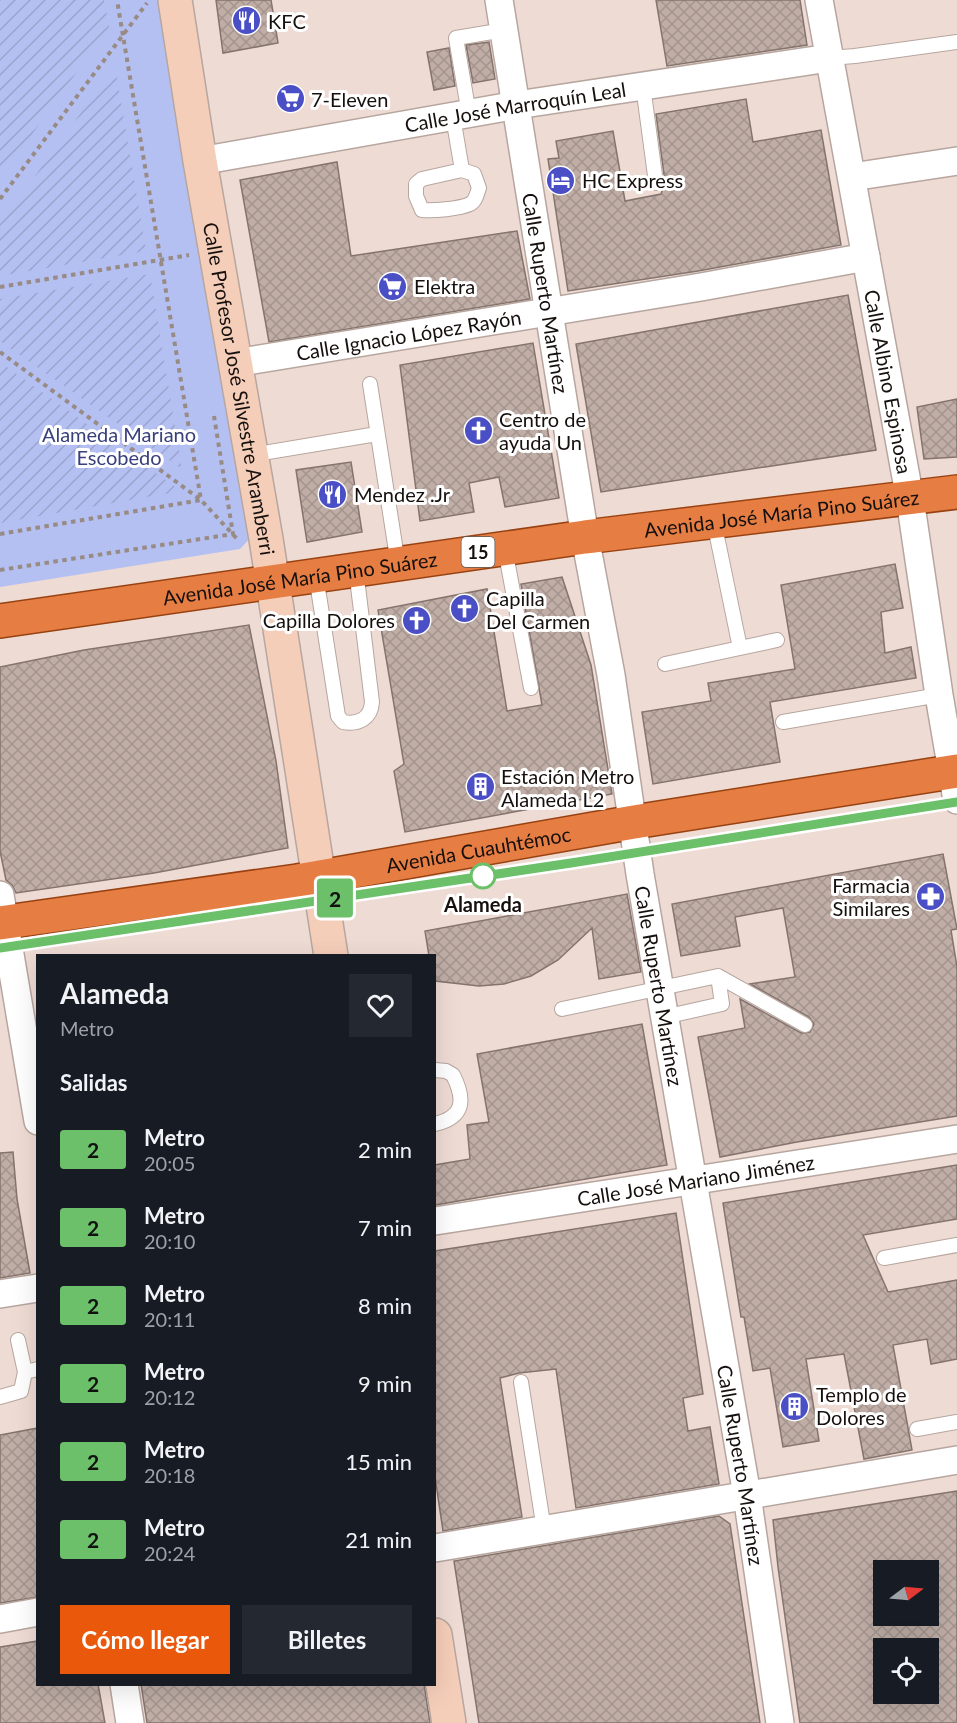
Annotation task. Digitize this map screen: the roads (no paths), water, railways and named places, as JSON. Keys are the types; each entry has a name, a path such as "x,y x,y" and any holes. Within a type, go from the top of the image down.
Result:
{"highway":[{"name":"Avenida José María Pino Suárez","path":"0,621 585,537 957,492"},
{"name":"Avenida Cuauhtémoc","path":"2,914 297,881 634,822 955,781"}],"main road":[{"name":"Calle Profesor José Silvestre Aramberri","path":"156,3 200,162 273,581 331,954"},
{"path":"436,1641 449,1723"}],"street":[{"name":"Calle Ruperto Martínez","path":"499,0 585,537 611,675 691,1180 747,1495 780,1723"},
{"name":"Calle Albino Espinosa","path":"819,0 910,499 939,695 955,781"},
{"name":"Calle José Marroquín Leal","path":"200,162 516,105 829,58"},
{"path":"852,177 957,161"},
{"name":"Calle Ignacio López Rayón","path":"235,363 701,287 866,257"},
{"path":"2,914 36,1110"},
{"name":"Calle José Mariano Jiménez","path":"436,1221 957,1139"},
{"path":"0,1294 36,1288"},
{"path":"436,1548 957,1460"},
{"path":"0,1619 36,1612"},
{"path":"124,1686 130,1723"}],"lane":[{"path":"462,170 456,38 504,30"},
{"path":"829,58 957,42"},
{"path":"643,86 656,183"},
{"path":"462,170 474,174 479,188 476,198 470,204 434,211 422,210 416,196 416,184 422,179 462,170"},
{"path":"370,384 398,564"},
{"path":"251,455 377,434"},
{"path":"714,522 740,648"},
{"path":"505,549 531,688"},
{"path":"316,576 338,716 343,722 352,723 365,718 370,713 372,702 356,570"},
{"path":"665,664 777,640"},
{"path":"783,722 939,695"},
{"path":"664,1017 722,1004 718,976"},
{"path":"562,1009 718,976 805,1025"},
{"path":"436,1070 446,1071 453,1075 459,1086 461,1097 456,1114 449,1120 436,1124"},
{"path":"884,1258 957,1245"},
{"path":"0,1397 21,1391 31,1371 18,1340"},
{"path":"521,1382 544,1530"},
{"path":"917,1429 957,1422"}],"metro line":[{"name":"2","path":"0,948 571,863 957,802"}],"place":[{"name":"KFC","path":"247,21"},
{"name":"7-Eleven","path":"290,99"},
{"name":"HC Express","path":"561,180"},
{"name":"Elektra","path":"393,286"},
{"name":"Centro de ayuda Un","path":"478,431"},
{"name":"Mendez .Jr","path":"333,494"},
{"name":"Capilla Del Carmen","path":"465,609"},
{"name":"Capilla Dolores","path":"416,620"},
{"name":"Estación Metro Alameda L2","path":"480,787"},
{"name":"Alameda","path":"483,876"},
{"name":"Farmacia Similares","path":"931,896"},
{"name":"Templo de Dolores","path":"795,1406"}],"park label":[{"name":"Alameda Mariano Escobedo","path":"119,446"}]}
